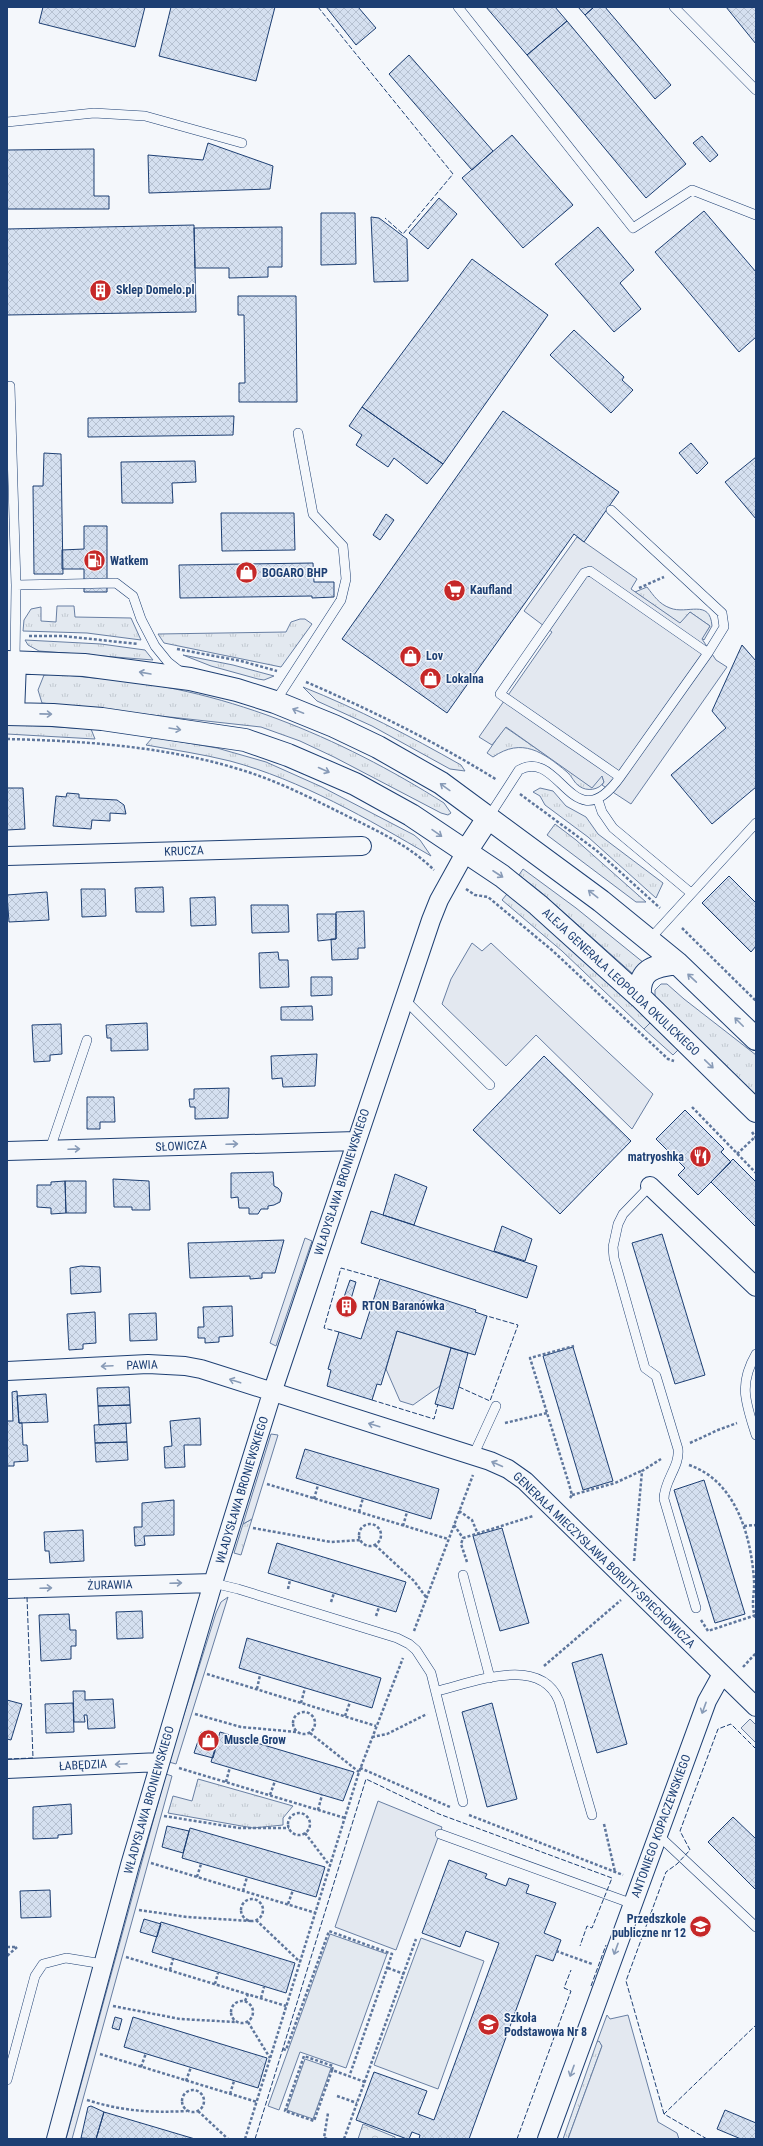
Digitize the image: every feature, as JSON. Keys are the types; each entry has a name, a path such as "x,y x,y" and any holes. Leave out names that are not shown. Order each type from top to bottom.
{"main road":[{"path":"10,714 11,662 91,666 190,679 237,690 275,702 334,726 378,747 441,783 576,881 677,963 756,1039"},
{"name":"ALEJA GENERAŁA LEOPOLDA OKULICKIEGO","path":"10,714 102,719 246,740 288,755 355,784 411,815 465,853 502,876 538,905 640,997 753,1119"},
{"path":"465,853 488,818"},
{"path":"640,997 639,986 644,975 662,965 677,963"}],"street":[{"name":"KRUCZA","path":"7,856 362,846"},
{"name":"WŁADYSŁAWA BRONIEWSKIEGO","path":"56,2139 103,1964 160,1762 213,1583 272,1393 438,900 465,853"},
{"name":"SŁOWICZA","path":"7,1151 356,1141"},
{"path":"650,1186 756,1287"},
{"name":"PAWIA","path":"7,1371 164,1364 201,1369 272,1393"},
{"name":"GENERAŁA MIECZYSŁAWA BORUTY-SPIECHOWICZA","path":"272,1393 478,1457 508,1469 525,1481 756,1707"},
{"name":"ŻURAWIA","path":"7,1589 213,1583"},
{"name":"ANTONIEGO KOPACZEWSKIEGO","path":"547,2139 707,1701 722,1674"},
{"name":"ŁABĘDZIA","path":"7,1769 160,1762"}],"lane":[{"path":"458,7 634,228 692,190 756,215"},
{"path":"674,7 756,90"},
{"path":"7,122 94,113 145,116 242,143"},
{"path":"10,386 16,585 11,662"},
{"path":"275,702 341,600 346,579 343,546 312,514 298,433"},
{"path":"488,818 519,770 526,766 533,765 541,768 560,781 567,791 576,797 587,800 598,800 610,792 708,653 724,627 722,612 611,510"},
{"path":"620,777 500,694 584,573 590,571 595,573 708,653"},
{"path":"16,585 116,583 133,596 141,619 159,651 168,662 190,679"},
{"path":"598,800 602,812 620,835 692,893"},
{"path":"649,940 671,918 756,823"},
{"path":"404,999 490,1085"},
{"path":"50,1149 87,1040"},
{"path":"650,1186 630,1205 618,1224 615,1235 614,1258 645,1368 656,1376 678,1449 678,1461 666,1483 664,1499 696,1608"},
{"path":"756,1354 746,1375 744,1386 745,1397 756,1435"},
{"path":"478,1457 486,1428 496,1406"},
{"path":"463,1575 490,1678"},
{"path":"213,1583 333,1618 408,1644 424,1660 431,1673 437,1691 463,1802"},
{"path":"437,1691 490,1678 514,1674 532,1676 550,1686 556,1693 592,1815"},
{"path":"440,1834 633,1904"},
{"path":"658,1835 756,1927"},
{"path":"7,2080 35,1976 43,1964 66,1958 103,1964"}],"path":[{"path":"24,636 63,636 143,644"},
{"path":"173,649 240,661 280,672"},
{"path":"304,680 361,706 478,768"},
{"path":"7,739 68,741 144,749 236,768 312,798 377,830 420,856 434,870"},
{"path":"528,799 596,850 661,908"},
{"path":"470,891 475,895 488,897 553,951 668,1059 680,1063"},
{"path":"682,928 756,1001"},
{"path":"692,1107 756,1173"},
{"path":"737,1154 756,1138 753,1119"},
{"path":"572,1496 530,1358 574,1346"},
{"path":"486,1428 547,1413"},
{"path":"568,1499 572,1496 615,1483 642,1471 678,1449 718,1430 751,1418"},
{"path":"245,2139 358,1772 476,1468 478,1457"},
{"path":"678,1461 692,1466 719,1485 740,1514 744,1526 755,1582 752,1607 756,1616 708,1631 696,1608"},
{"path":"634,1561 642,1471"},
{"path":"266,1484 448,1539"},
{"path":"314,1499 318,1485"},
{"path":"359,1512 363,1498"},
{"path":"459,1511 472,1520 477,1532"},
{"path":"403,1526 408,1512"},
{"path":"468,1564 461,1544 463,1538 477,1532 530,1516"},
{"path":"374,1524 376,1517"},
{"path":"375,1545 382,1536 381,1531 377,1525 364,1525 359,1530 361,1540 364,1544 375,1545 414,1582 426,1598"},
{"path":"454,1525 463,1538"},
{"path":"744,1526 756,1525"},
{"path":"253,1528 331,1542 361,1540"},
{"path":"546,1671 540,1667 617,1605"},
{"path":"207,1674 376,1726"},
{"path":"257,1689 260,1674"},
{"path":"301,1703 305,1688"},
{"path":"345,1716 350,1702"},
{"path":"307,1712 310,1705"},
{"path":"297,1732 292,1724 293,1719 297,1714 307,1712"},
{"path":"194,1714 241,1727 297,1732 302,1735 310,1733 316,1725 315,1719 307,1712"},
{"path":"372,1737 387,1734 426,1714"},
{"path":"310,1733 358,1772"},
{"path":"178,1767 345,1818"},
{"path":"226,1782 230,1767"},
{"path":"360,1768 454,1809"},
{"path":"270,1795 274,1781"},
{"path":"318,1810 322,1795"},
{"path":"303,1813 305,1806"},
{"path":"303,1813 310,1820 311,1826 305,1833 298,1835 293,1833 289,1828 288,1820 293,1814 303,1813"},
{"path":"468,1815 617,1873 601,1814 592,1815"},
{"path":"164,1816 231,1828 260,1830 289,1828"},
{"path":"305,1833 330,1866"},
{"path":"151,1863 316,1912"},
{"path":"197,1877 201,1864"},
{"path":"243,1890 247,1877"},
{"path":"288,1904 293,1890"},
{"path":"256,1894 256,1899"},
{"path":"139,1910 187,1917 250,1921 262,1917 264,1912 263,1906 259,1900 246,1900 241,1906 242,1914 250,1921"},
{"path":"256,1920 300,1962"},
{"path":"283,2049 286,2050 329,1931 392,1954 349,2076"},
{"path":"344,2139 416,1939"},
{"path":"7,1947 17,1947 7,1956"},
{"path":"556,1951 583,1961"},
{"path":"126,1957 286,2006"},
{"path":"170,1970 173,1959"},
{"path":"387,1968 404,1974"},
{"path":"215,1984 218,1972"},
{"path":"261,1998 264,1987"},
{"path":"245,2001 248,1994"},
{"path":"113,2006 180,2019 236,2022 240,2024 248,2022 254,2014 253,2008 249,2002 235,2002 231,2008 232,2017 236,2022"},
{"path":"248,2022 270,2058"},
{"path":"142,2067 146,2053"},
{"path":"100,2054 257,2102"},
{"path":"304,2056 333,2066 332,2070 314,2121 285,2111 304,2056"},
{"path":"186,2080 191,2067"},
{"path":"332,2070 365,2082"},
{"path":"230,2094 234,2080"},
{"path":"196,2091 199,2084"},
{"path":"186,2111 181,2103 182,2097 186,2092 196,2091 200,2092 204,2098 204,2104 198,2111"},
{"path":"337,2096 357,2103"},
{"path":"87,2100 106,2106 150,2113 198,2111 228,2139"},
{"path":"327,2139 324,2138 328,2113"}],"green space":[{"path":"647,587 654,597 670,608 677,610 697,609 707,612 712,626 704,640 702,638 710,626 690,612 680,624 635,592"},
{"path":"57,606 74,606 75,617 131,618 141,640 87,633 23,631 24,620 31,609 41,607 41,621 56,622"},
{"path":"305,619 312,624 281,667 164,643 158,634 286,632 291,622"},
{"path":"25,640 101,644 145,650 153,660 39,651 28,645"},
{"path":"183,655 233,665 274,676 264,680 258,679 211,666"},
{"path":"44,675 63,675 141,683 187,692 232,704 277,719 321,737 404,779 444,803 451,813 448,815 441,813 334,757 300,741 261,727 42,703 38,690"},
{"path":"303,687 344,704 403,733 461,765 465,771 450,769 372,726 317,701"},
{"path":"7,724 91,729 95,739 7,734"},
{"path":"505,727 592,787 600,776 602,776 604,782 599,787 593,789 582,788 577,785 569,774 549,758 532,750 513,748 493,757 487,753"},
{"path":"153,737 217,748 266,762 322,787 414,835 420,840 431,856 383,828 308,790 256,769 230,761 146,745"},
{"path":"540,788 553,791 566,806 586,817 598,834 663,883 656,898 588,837 545,805 540,796 533,792"},
{"path":"555,824 576,840 646,902 636,902 547,835"},
{"path":"523,869 576,908 644,963 633,974 542,893 519,875"},
{"path":"507,894 612,985 650,1023 644,1029 562,951 502,900"},
{"path":"661,984 667,984 756,1055 756,1095 655,996 655,990"},
{"path":"252,1519 241,1555 234,1553 243,1524"},
{"path":"198,1779 293,1806 283,1818 283,1825 253,1828 168,1813 173,1796 192,1801"},
{"path":"330,1934 387,1954 346,2068 300,2052 279,2110 268,2106"},
{"path":"421,1938 484,1961 438,2089 374,2065"},
{"path":"599,2040 602,2046 568,2139 563,2139 597,2042"},
{"path":"305,2059 331,2068 313,2119 287,2110"},
{"path":"363,2124 395,2137 395,2139 358,2139"}],"shaded area":[{"path":"577,537 637,579 631,589 680,623 690,612 710,626 702,639 716,660 727,667 631,804 602,785 604,782 602,776 592,788 506,727 492,745 479,737 552,632 524,611"},
{"path":"472,943 482,951 491,943 653,1094 632,1129 536,1035 506,1066 442,1004 451,979"},
{"path":"650,1023 678,1050 673,1055 644,1029"},
{"path":"305,1238 312,1241 276,1346 270,1343"},
{"path":"397,1331 451,1348 440,1386 413,1405 400,1401 386,1369"},
{"path":"271,1434 278,1435 252,1519 243,1524"},
{"path":"228,1597 176,1764 169,1762 216,1613 221,1602"},
{"path":"750,1719 756,1725 756,1743 741,1728"},
{"path":"166,1774 172,1776 72,2139 66,2139"},
{"path":"378,1801 442,1827 396,1950 335,1927"},
{"path":"607,2015 610,2019 628,2015 658,2122 677,2133 679,2139 568,2139 602,2046 599,2041 597,2042"}],"building":[{"path":"43,7 145,7 135,47 39,23"},
{"path":"171,7 275,7 256,81 159,56"},
{"path":"326,7 358,7 376,28 356,45"},
{"path":"486,7 555,7 567,21 527,55"},
{"path":"578,7 594,7 585,15"},
{"path":"594,7 605,7 671,85 655,99 585,15"},
{"path":"726,7 756,7 756,44"},
{"path":"567,21 686,164 646,198 527,55"},
{"path":"409,55 493,151 472,170 389,74"},
{"path":"512,135 573,205 523,248 462,178"},
{"path":"702,136 718,155 710,162 693,143"},
{"path":"208,143 273,166 270,189 149,193 148,155 203,160"},
{"path":"94,149 94,196 109,196 109,209 7,209 7,150"},
{"path":"439,198 457,214 428,249 409,233"},
{"path":"704,211 756,272 756,337 739,352 655,252"},
{"path":"321,213 355,213 356,264 321,265"},
{"path":"371,217 379,218 407,239 408,281 374,282"},
{"name":"Sklep Domelo.pl","path":"194,225 196,312 7,315 7,229"},
{"path":"282,227 282,267 268,267 268,277 229,278 229,268 195,268 194,228"},
{"path":"598,227 634,270 620,283 641,309 614,332 555,264"},
{"path":"472,259 548,315 443,464 362,407"},
{"path":"238,296 296,296 297,402 239,402 239,383 245,383 244,315 238,315"},
{"path":"574,330 624,377 622,380 633,390 611,413 550,355"},
{"path":"362,407 443,464 427,484 394,458 388,467 356,445 362,435 349,426"},
{"name":"Kaufland","path":"503,411 619,492 584,542 574,534 447,713 342,639"},
{"path":"234,416 233,435 88,437 88,418"},
{"path":"691,443 708,463 697,474 679,453"},
{"path":"44,453 61,454 63,574 34,574 33,486 43,486"},
{"path":"756,457 756,519 725,482"},
{"path":"195,461 196,482 172,483 173,503 122,503 121,462"},
{"path":"221,513 294,513 295,550 222,551"},
{"path":"386,514 394,520 380,540 373,535"},
{"path":"84,526 107,526 107,592 84,592 84,569 62,569 62,550 84,549"},
{"name":"BOGARO BHP","path":"313,563 314,582 334,582 334,597 180,598 179,565"},
{"path":"742,645 756,661 756,787 712,824 671,775 726,728 712,711"},
{"path":"7,788 23,788 25,829 7,830"},
{"path":"67,793 79,794 79,798 117,800 124,805 126,814 110,813 110,821 92,820 91,829 53,826 56,796 66,797"},
{"path":"729,876 756,903 756,946 751,952 702,903"},
{"path":"163,887 164,912 136,912 135,888"},
{"path":"81,889 105,889 106,916 82,917"},
{"path":"47,892 49,920 9,922 7,895"},
{"path":"215,897 216,925 191,926 190,898"},
{"path":"251,905 288,905 289,932 252,933"},
{"path":"364,911 365,948 358,948 358,959 332,960 331,939 336,939 336,912"},
{"path":"317,914 336,914 336,939 318,941"},
{"path":"278,952 279,960 288,960 289,987 260,988 259,953"},
{"path":"311,977 332,977 332,995 311,996"},
{"path":"312,1006 313,1020 281,1020 281,1007"},
{"path":"147,1023 148,1050 111,1051 111,1038 107,1038 106,1025"},
{"path":"61,1024 62,1054 50,1055 50,1061 34,1062 32,1025"},
{"path":"317,1054 315,1086 283,1087 282,1078 272,1079 271,1056"},
{"path":"544,1056 631,1141 560,1214 473,1130"},
{"path":"229,1088 228,1118 195,1119 195,1107 190,1107 189,1099 194,1099 194,1089"},
{"path":"87,1097 114,1097 115,1122 100,1122 100,1129 87,1129"},
{"name":"matryoshka","path":"685,1110 724,1149 721,1152 731,1162 698,1195 678,1175 685,1168 656,1139"},
{"path":"733,1159 756,1182 756,1227 711,1182"},
{"path":"273,1172 274,1186 282,1193 280,1202 268,1206 268,1209 261,1209 258,1214 249,1214 249,1208 239,1208 238,1197 231,1198 231,1173"},
{"path":"395,1174 427,1187 414,1225 383,1215"},
{"path":"113,1179 149,1181 150,1210 132,1210 132,1207 114,1207"},
{"path":"65,1181 66,1213 51,1214 51,1208 37,1207 37,1185 51,1185 51,1182"},
{"path":"65,1181 86,1181 86,1213 66,1213"},
{"path":"371,1211 537,1266 527,1298 361,1243"},
{"path":"502,1226 532,1239 525,1261 494,1251"},
{"path":"662,1234 705,1375 675,1384 632,1243"},
{"path":"284,1240 275,1273 262,1273 262,1278 250,1279 250,1276 190,1278 188,1243"},
{"path":"81,1266 100,1267 101,1292 71,1294 70,1268"},
{"path":"380,1279 476,1310 475,1312 487,1316 475,1355 397,1331 381,1385 377,1384 372,1400 327,1386 331,1370 328,1369 339,1332 361,1339"},
{"path":"350,1280 356,1282 351,1299 344,1297"},
{"name":"RTON Baranówka","path":"344,1299 353,1301 349,1313 340,1311"},
{"path":"232,1306 233,1336 219,1337 219,1342 205,1343 205,1338 198,1338 198,1327 204,1327 203,1307"},
{"path":"95,1312 96,1343 83,1344 83,1349 69,1350 67,1314"},
{"path":"156,1313 157,1340 130,1341 129,1314"},
{"path":"573,1347 613,1481 583,1490 543,1356"},
{"path":"451,1348 468,1353 453,1409 435,1404"},
{"path":"129,1387 130,1405 98,1406 97,1388"},
{"path":"17,1391 19,1423 22,1423 23,1445 27,1445 28,1461 14,1462 14,1466 7,1466 7,1421 13,1421 12,1392"},
{"path":"46,1394 48,1422 19,1423 17,1396"},
{"path":"130,1405 131,1423 99,1425 98,1406"},
{"path":"200,1418 201,1445 184,1445 185,1467 165,1468 164,1447 172,1446 170,1421"},
{"path":"126,1423 127,1442 95,1443 94,1425"},
{"path":"127,1442 128,1460 96,1462 95,1443"},
{"path":"305,1449 439,1489 431,1519 296,1478"},
{"path":"704,1480 745,1614 715,1623 674,1490"},
{"path":"174,1500 174,1535 144,1536 145,1545 135,1546 134,1527 142,1527 142,1503"},
{"path":"502,1528 529,1623 500,1631 473,1536"},
{"path":"83,1530 84,1561 50,1563 49,1551 45,1551 44,1532"},
{"path":"277,1543 406,1582 396,1612 268,1573"},
{"path":"142,1611 143,1638 117,1639 116,1612"},
{"path":"69,1614 70,1630 76,1630 76,1646 71,1646 71,1659 41,1661 39,1615"},
{"path":"247,1638 381,1678 372,1708 239,1668"},
{"path":"602,1654 627,1744 597,1753 572,1663"},
{"path":"73,1691 85,1691 85,1700 113,1699 115,1728 88,1729 87,1715 84,1715 85,1722 74,1722"},
{"path":"7,1700 22,1704 11,1740 7,1739"},
{"path":"73,1703 74,1732 46,1733 45,1704"},
{"path":"492,1703 517,1799 487,1807 462,1712"},
{"path":"201,1732 219,1737 213,1758 194,1753"},
{"path":"220,1732 354,1772 343,1801 211,1762"},
{"path":"71,1804 72,1834 58,1835 58,1838 33,1839 33,1807"},
{"path":"733,1817 756,1839 756,1890 708,1842"},
{"path":"167,1826 189,1831 183,1853 162,1847"},
{"path":"190,1828 325,1867 316,1897 182,1858"},
{"path":"449,1860 487,1874 485,1878 506,1886 509,1878 529,1885 526,1893 556,1903 544,1933 561,1940 553,1961 536,1955 469,2139 419,2139 420,2135 412,2132 409,2139 407,2139 356,2120 374,2072 427,2091 418,2114 434,2120 499,1943 466,1931 460,1947 422,1933"},
{"path":"50,1890 51,1917 21,1918 20,1891"},
{"path":"144,1919 161,1924 157,1937 140,1932"},
{"path":"161,1922 295,1963 286,1993 152,1952"},
{"path":"115,2017 122,2019 119,2030 112,2028"},
{"path":"133,2017 267,2058 258,2088 124,2047"},
{"path":"91,2106 104,2112 96,2139 81,2138 88,2107"},
{"path":"725,2110 756,2123 756,2139 741,2139 717,2129"},
{"path":"104,2112 195,2139 96,2139"}],"fence":[{"path":"318,7 453,174 403,234 385,218"},
{"path":"339,1332 324,1328 341,1268 380,1279"},
{"path":"459,1387 490,1401 518,1325 487,1316"},
{"path":"372,1400 434,1419 438,1404"},
{"path":"7,1759 33,1758 27,1597 24,1598"},
{"path":"664,2114 626,1981 666,1872 677,1864 690,1850 680,1831 718,1729 731,1724 756,1749"},
{"path":"255,2139 366,1779 439,1814 612,1878 592,1928 587,1926 580,1946"},
{"path":"591,1986 606,1945"},
{"path":"517,2139 571,1991 564,1988 571,1970"},
{"path":"707,2139 664,2114 756,2025"}],"place":[{"name":"Sklep Domelo.pl","path":"101,290"},
{"name":"Watkem","path":"94,561"},
{"name":"BOGARO BHP","path":"246,573"},
{"name":"Kaufland","path":"455,590"},
{"name":"Lov","path":"410,656"},
{"name":"Lokalna","path":"431,679"},
{"name":"matryoshka","path":"700,1157"},
{"name":"RTON Baranówka","path":"347,1306"},
{"name":"Muscle Grow","path":"208,1740"},
{"name":"Przedszkole publiczne nr 12","path":"701,1926"},
{"name":"Szkoła Podstawowa Nr 8","path":"488,2025"}]}
